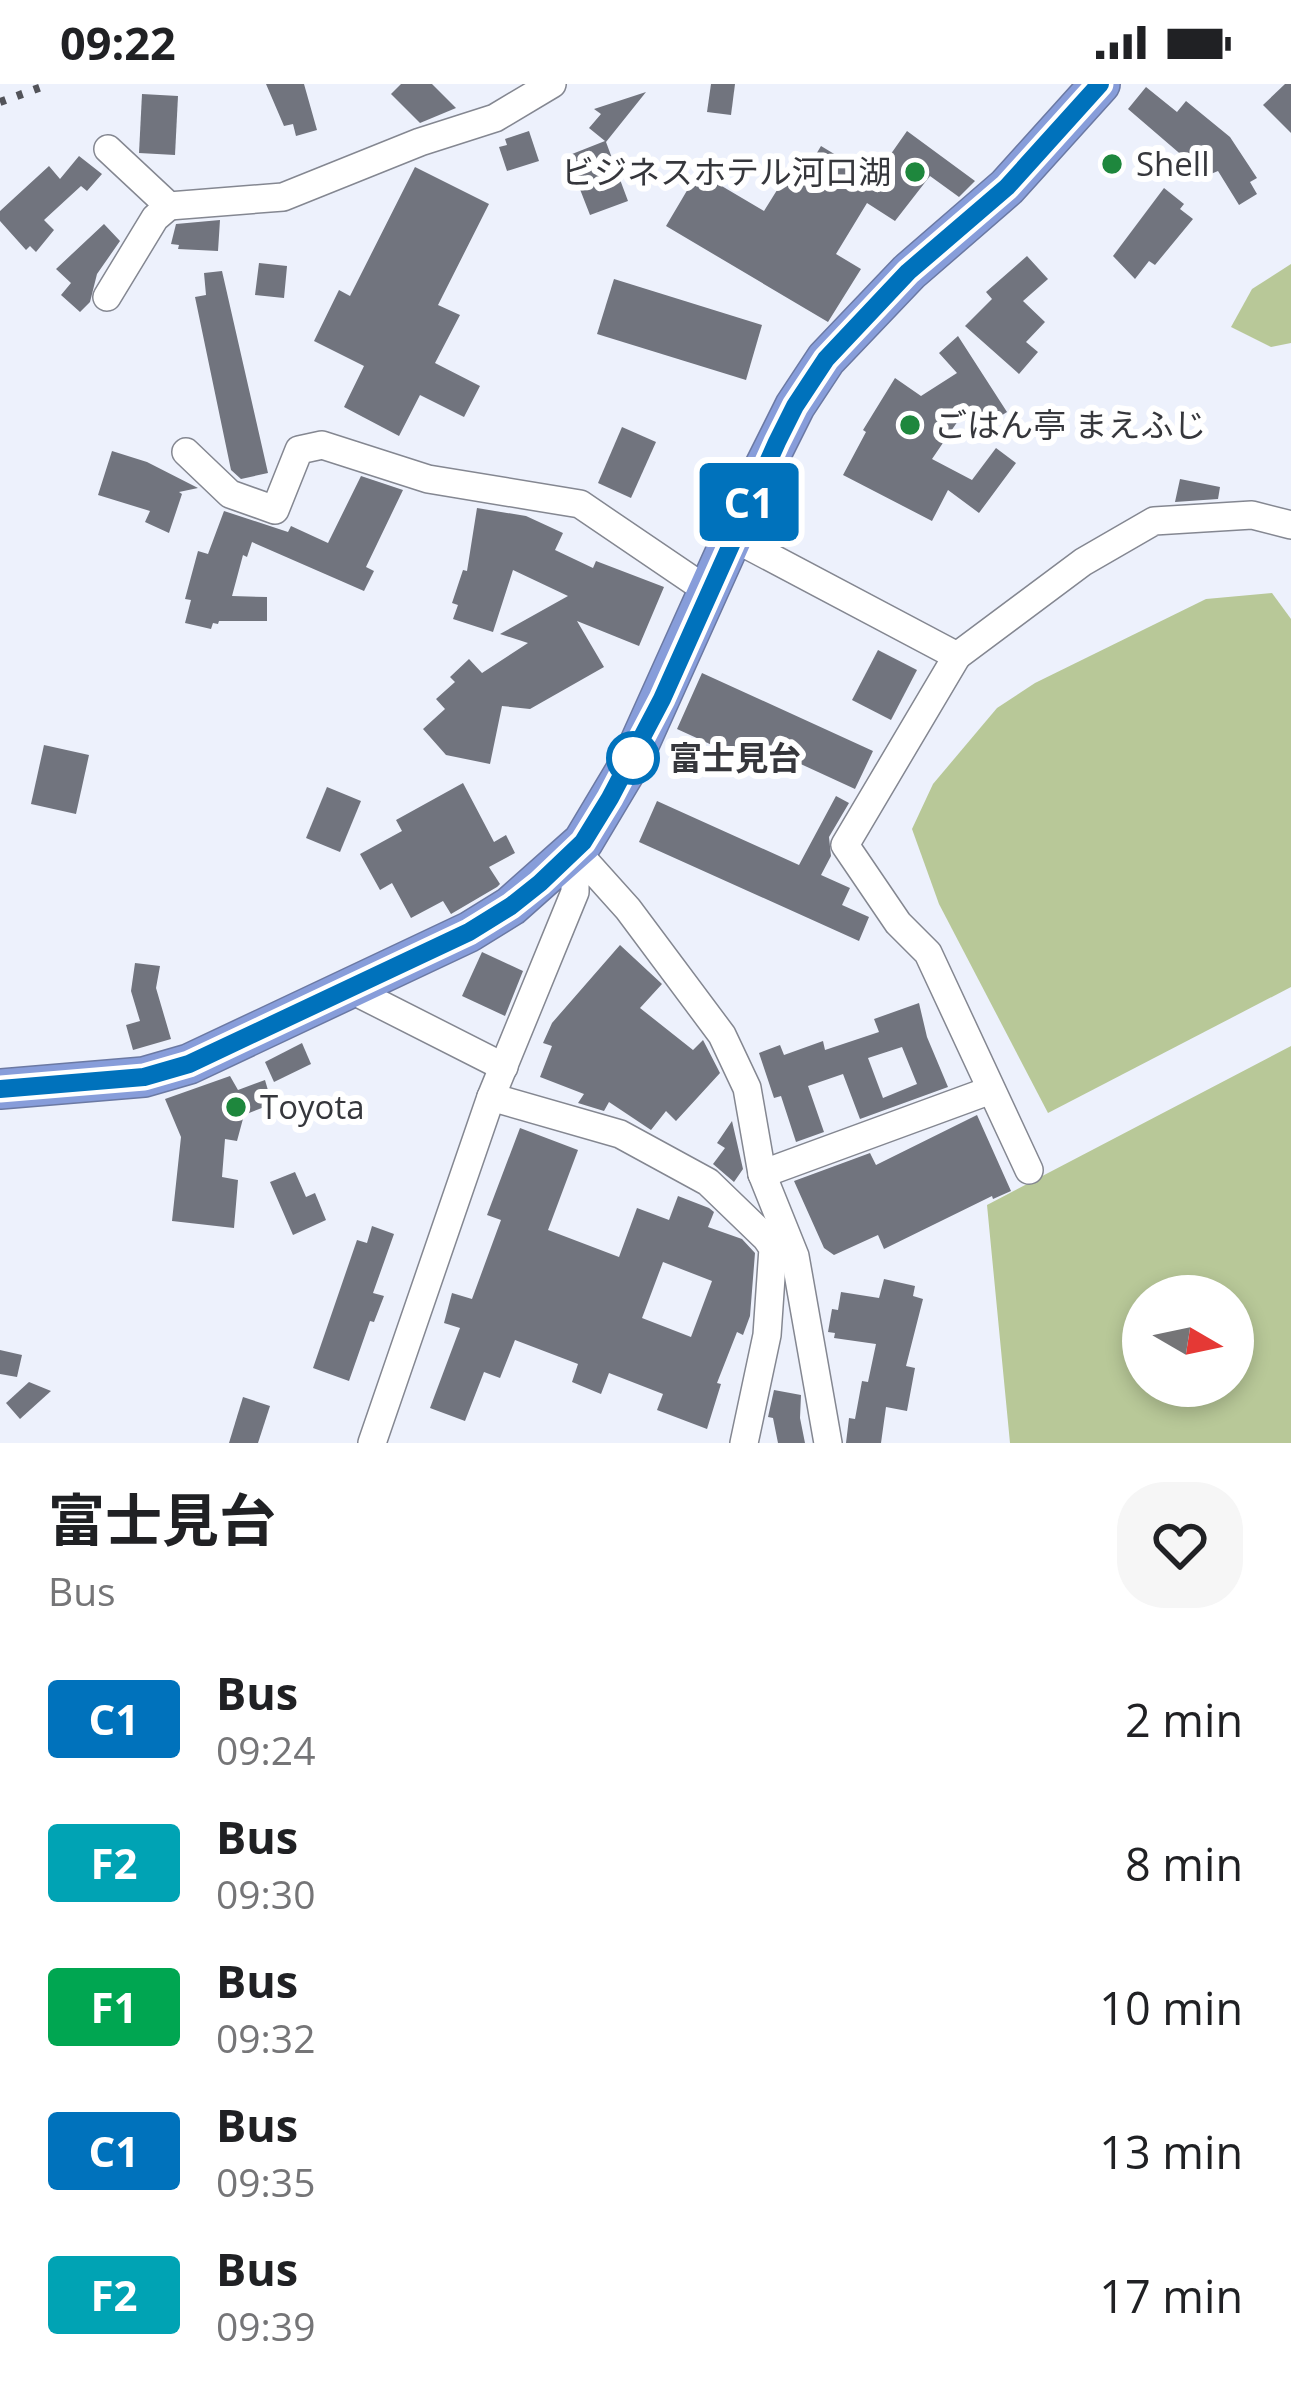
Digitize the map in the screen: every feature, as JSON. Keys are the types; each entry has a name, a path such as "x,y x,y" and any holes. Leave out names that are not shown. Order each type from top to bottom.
{"highway":[{"path":"0,1089 144,1077 189,1064 469,932 511,906 575,850 632,760 795,406 826,359 908,272 1007,187 1100,84"}],"street":[{"path":"107,297 155,218 169,206 283,197 420,142 495,118 552,84"},
{"path":"108,149 169,206"},
{"path":"186,452 230,494 275,510 299,450 322,446 428,479 580,504 711,593"},
{"path":"1029,1170 928,953 898,923 845,845 957,656 1083,562 1154,521 1252,515 1291,525"},
{"path":"734,538 957,656"},
{"path":"372,1443 491,1096 575,892 575,850"},
{"path":"575,850 628,909 722,1035 747,1088 762,1174 794,1256 828,1443"},
{"path":"350,989 504,1066"},
{"path":"762,1174 991,1090"},
{"path":"491,1096 620,1134 708,1182 766,1238 772,1248 766,1335 744,1443"}],"green space":[{"path":"1291,264 1291,343 1271,347 1231,327 1252,289"},
{"path":"1272,593 1291,619 1291,987 1048,1113 939,904 912,829 933,784 997,708 1035,683 1206,599"},
{"path":"1291,1046 1291,1443 1010,1443 987,1205"}],"building":[{"path":"266,84 304,84 317,130 296,136 293,124 284,126"},
{"path":"401,84 432,84 456,108 420,123 391,94"},
{"path":"711,84 735,84 731,115 707,112"},
{"path":"1285,84 1291,84 1291,133 1263,105"},
{"path":"1146,87 1177,112 1186,101 1230,137 1257,178 1250,182 1257,194 1239,205 1218,171 1206,176 1128,109"},
{"path":"646,92 606,142 628,201 590,215 567,156 605,141 589,128 601,114 594,109"},
{"path":"142,94 178,96 175,155 139,153"},
{"path":"529,131 539,161 507,171 499,147 507,145 505,139"},
{"path":"907,131 975,181 959,197 930,176 895,221 867,203 836,254 861,269 828,322 666,226 698,172 764,211 797,158 809,166 821,146 874,178"},
{"path":"79,156 102,174 87,191 81,186 44,220 54,230 36,252 30,246 26,250 0,221 0,211 49,166 60,179"},
{"path":"415,167 489,204 438,305 460,315 435,363 480,386 464,417 420,395 399,436 344,407 364,366 314,341 339,290 350,296"},
{"path":"1164,188 1184,204 1180,209 1193,219 1155,265 1149,261 1135,279 1113,256"},
{"path":"220,220 218,251 178,249 179,245 171,244 176,224"},
{"path":"104,224 120,241 97,274 90,302 80,312 61,295 71,283 56,269"},
{"path":"1027,256 1048,279 1023,301 1045,322 1026,342 1038,352 1019,374 965,326 992,299 986,292"},
{"path":"259,263 287,266 284,298 255,295"},
{"path":"222,271 268,473 241,479 231,470 195,297 206,295 204,273"},
{"path":"614,279 762,325 746,380 597,334"},
{"path":"958,336 1007,412 974,433 962,415 932,459 972,480 996,448 1016,463 979,513 948,490 932,521 843,475 863,430 895,378 921,396 957,373 939,353"},
{"path":"622,427 656,442 631,498 598,483"},
{"path":"112,451 147,462 198,488 179,492 169,533 145,522 150,511 98,495"},
{"path":"361,476 403,490 366,567 374,571 364,591 252,542 247,557 243,555 232,596 267,597 267,621 219,621 211,629 185,623 191,600 185,599 198,551 208,554 224,511 288,532 291,526 328,543"},
{"path":"1180,479 1220,487 1218,499 1175,502"},
{"path":"477,508 526,516 563,533 555,550 593,568 596,561 664,587 639,646 577,621 604,667 530,709 502,706 490,764 446,755 423,729 445,709 436,699 455,682 450,677 469,659 482,673 528,643 500,634 568,596 513,570 493,632 453,619 458,605 452,603 463,570 467,571"},
{"path":"878,650 917,670 891,720 852,700"},
{"path":"702,673 873,751 855,789 755,743 747,761 677,729"},
{"path":"44,745 89,755 76,814 31,804"},
{"path":"463,783 494,842 506,835 515,853 489,867 500,884 497,887 451,914 443,901 411,918 392,883 380,890 360,854 402,831 396,820"},
{"path":"327,787 361,801 340,852 306,838"},
{"path":"836,796 849,803 829,837 831,856 821,875 850,888 842,905 869,917 859,941 639,842 657,801 799,865"},
{"path":"620,945 662,984 640,1008 693,1050 703,1040 720,1073 676,1121 666,1111 651,1130 609,1102 604,1111 578,1103 584,1094 540,1077 552,1046 543,1043 552,1023"},
{"path":"482,952 523,971 505,1016 462,996"},
{"path":"135,963 160,966 156,988 171,1039 133,1050 126,1025 140,1021 131,991"},
{"path":"919,1003 948,1087 860,1119 843,1074 808,1086 824,1132 796,1142 781,1096 774,1098 759,1053 780,1045 784,1055 823,1041 825,1050 879,1032 874,1019","holes":["902,1047 917,1084 883,1098 868,1058"]},
{"path":"302,1043 311,1064 274,1082 265,1062"},
{"path":"230,1076 238,1090 265,1080 272,1104 244,1115 237,1141 225,1139 222,1177 238,1180 234,1228 172,1221 181,1137 165,1099"},
{"path":"977,1115 1011,1191 884,1249 878,1235 834,1255 824,1248 794,1181 870,1153 876,1165"},
{"path":"732,1121 743,1169 734,1182 713,1164 725,1148 717,1143"},
{"path":"520,1128 578,1150 548,1230 619,1257 637,1208 669,1220 678,1196 714,1212 708,1227 742,1239 755,1253 750,1316 743,1335 737,1332 717,1383 721,1384 707,1429 657,1410 663,1394 609,1373 601,1394 572,1382 578,1364 515,1340 500,1378 484,1372 465,1421 430,1408 460,1328 444,1323 452,1293 472,1299 501,1220 487,1215","holes":["663,1262 712,1281 691,1337 642,1318"]},
{"path":"295,1172 306,1197 315,1193 326,1220 293,1235 270,1182"},
{"path":"372,1226 394,1234 373,1293 384,1296 349,1381 313,1368 357,1240 367,1243"},
{"path":"884,1279 915,1286 913,1296 923,1299 906,1366 915,1368 907,1411 886,1407 881,1443 846,1443 849,1418 855,1419 876,1344 834,1338 835,1333 828,1332 832,1309 838,1310 841,1292 879,1298"},
{"path":"0,1350 22,1355 17,1377 0,1374"},
{"path":"29,1382 51,1391 20,1419 6,1403"},
{"path":"774,1390 801,1395 805,1443 778,1443 773,1418 768,1417"},
{"path":"243,1397 270,1406 258,1443 229,1443"}],"railway":[{"path":"0,102 50,84"}],"bus line":[{"name":"C1","path":"0,1089 144,1077 189,1064 469,932 540,883 583,842 632,760 759,478 795,406 826,359 908,272 1007,187 1100,84"}],"place":[{"name":"Shell","path":"1112,164"},
{"name":"ビジネスホテル河口湖","path":"915,172"},
{"name":"ごはん亭 まえふじ","path":"910,425"},
{"name":"富士見台","path":"633,758"},
{"name":"Toyota","path":"236,1107"}]}
